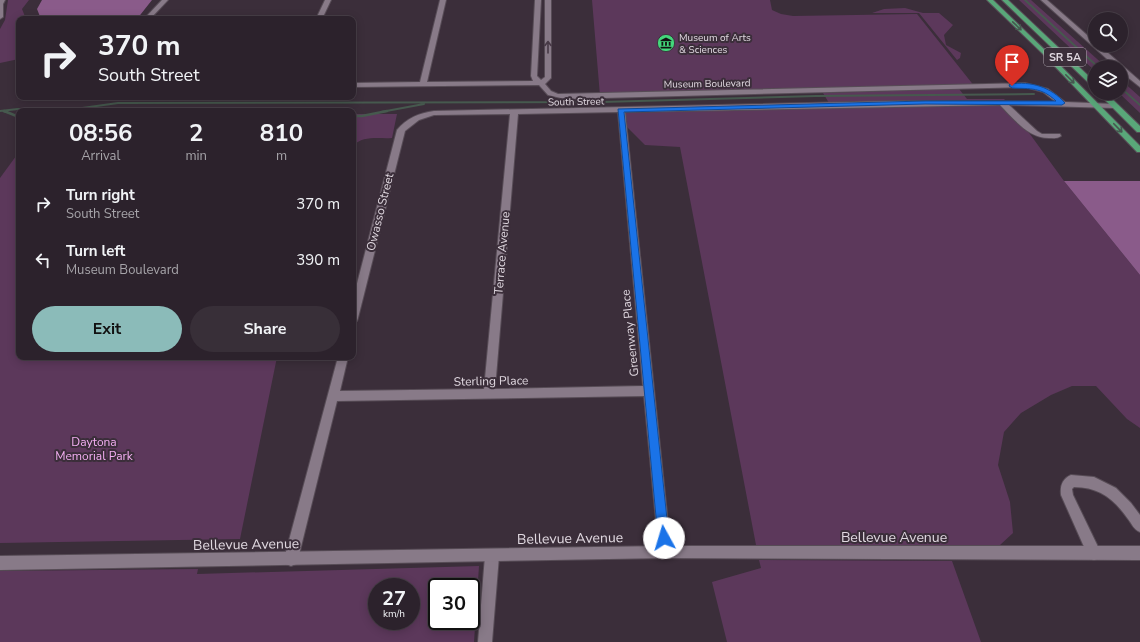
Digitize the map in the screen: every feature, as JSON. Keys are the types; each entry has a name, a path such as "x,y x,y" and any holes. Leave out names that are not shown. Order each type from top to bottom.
{"main road":[{"name":"SR 5A","path":"990,0 1140,150"},
{"name":"SR 5A","path":"1005,0 1088,79"},
{"path":"1109,100 1140,130"}],"street":[{"path":"0,17 0,4 2,0"},
{"path":"150,16 165,0"},
{"path":"320,16 328,0"},
{"path":"423,84 443,0"},
{"path":"538,0 538,24 534,76 536,80 541,83"},
{"path":"356,85 541,83 548,78 548,0"},
{"path":"1044,0 1111,60"},
{"path":"538,24 548,24"},
{"path":"1128,75 1140,85"},
{"name":"Museum Boulevard","path":"541,83 544,89 550,94 565,97 1025,85 1042,88 1050,92 1062,103"},
{"name":"South Street","path":"420,115 434,113 925,102 1062,103 1115,106"},
{"path":"1002,103 1034,133 1041,136 1057,136"},
{"name":"Greenway Place","path":"621,110 665,552"},
{"name":"Terrace Avenue","path":"489,394 514,112"},
{"name":"Owasso Street","path":"356,306 401,130 409,122 420,115"},
{"path":"291,559 342,360"},
{"name":"Sterling Place","path":"333,396 649,391"},
{"path":"1094,553 1067,495 1066,488 1071,481 1088,481 1106,488 1129,508 1140,526"},
{"name":"Bellevue Avenue","path":"0,563 665,552 1140,553"},
{"path":"485,642 492,556"}],"green space":[{"path":"8,0 29,0 22,9 25,16 16,16 16,60 0,63 0,29 5,20"},
{"path":"592,0 770,0 772,10 781,14 793,16 917,14 975,87 600,96"},
{"path":"1019,0 1031,0 1098,60 1088,60 1088,64"},
{"path":"905,8 923,13 939,13 953,25 944,35 946,45 961,53 960,58 957,60 919,13 872,13 884,9"},
{"path":"1128,86 1140,97 1140,113 1126,100 1128,100"},
{"path":"959,89 967,99 1005,100 924,100 829,103 823,93"},
{"path":"926,105 1000,105 1027,130 1064,181 1140,275 1140,428 1127,419 1096,386 1072,386 1051,395 1021,413 1004,432 998,465 1010,502 1013,533 1000,545 756,545 680,147 645,145 626,126 625,113"},
{"path":"356,114 397,114 392,138 371,138 361,140 356,144"},
{"name":"Daytona Memorial Park","path":"16,156 16,360 276,360 240,539 0,543 0,178"},
{"path":"759,560 954,561 952,561 981,642 727,642 712,582 761,568"},
{"path":"479,566 478,578 428,578 428,630 475,630 474,642 0,642 0,571 198,569 197,574"}],"shaded area":[{"path":"42,0 152,0 139,16 40,16 37,9"},
{"path":"1064,181 1140,181 1140,275"}],"waterway":[{"path":"1025,0 1090,60"},
{"path":"82,108 118,103 602,102 816,96 1034,94"},
{"path":"1128,94 1140,105"},
{"path":"381,112 424,104"},
{"path":"0,111 16,109"},
{"path":"4,111 16,116"},
{"path":"356,116 387,111"}],"place":[{"name":"Museum of Arts & Sciences","path":"666,43"}],"route":[{"path":"664,538 621,110 925,102 1062,103 1050,92 1042,88 1025,85 1012,86"}]}
